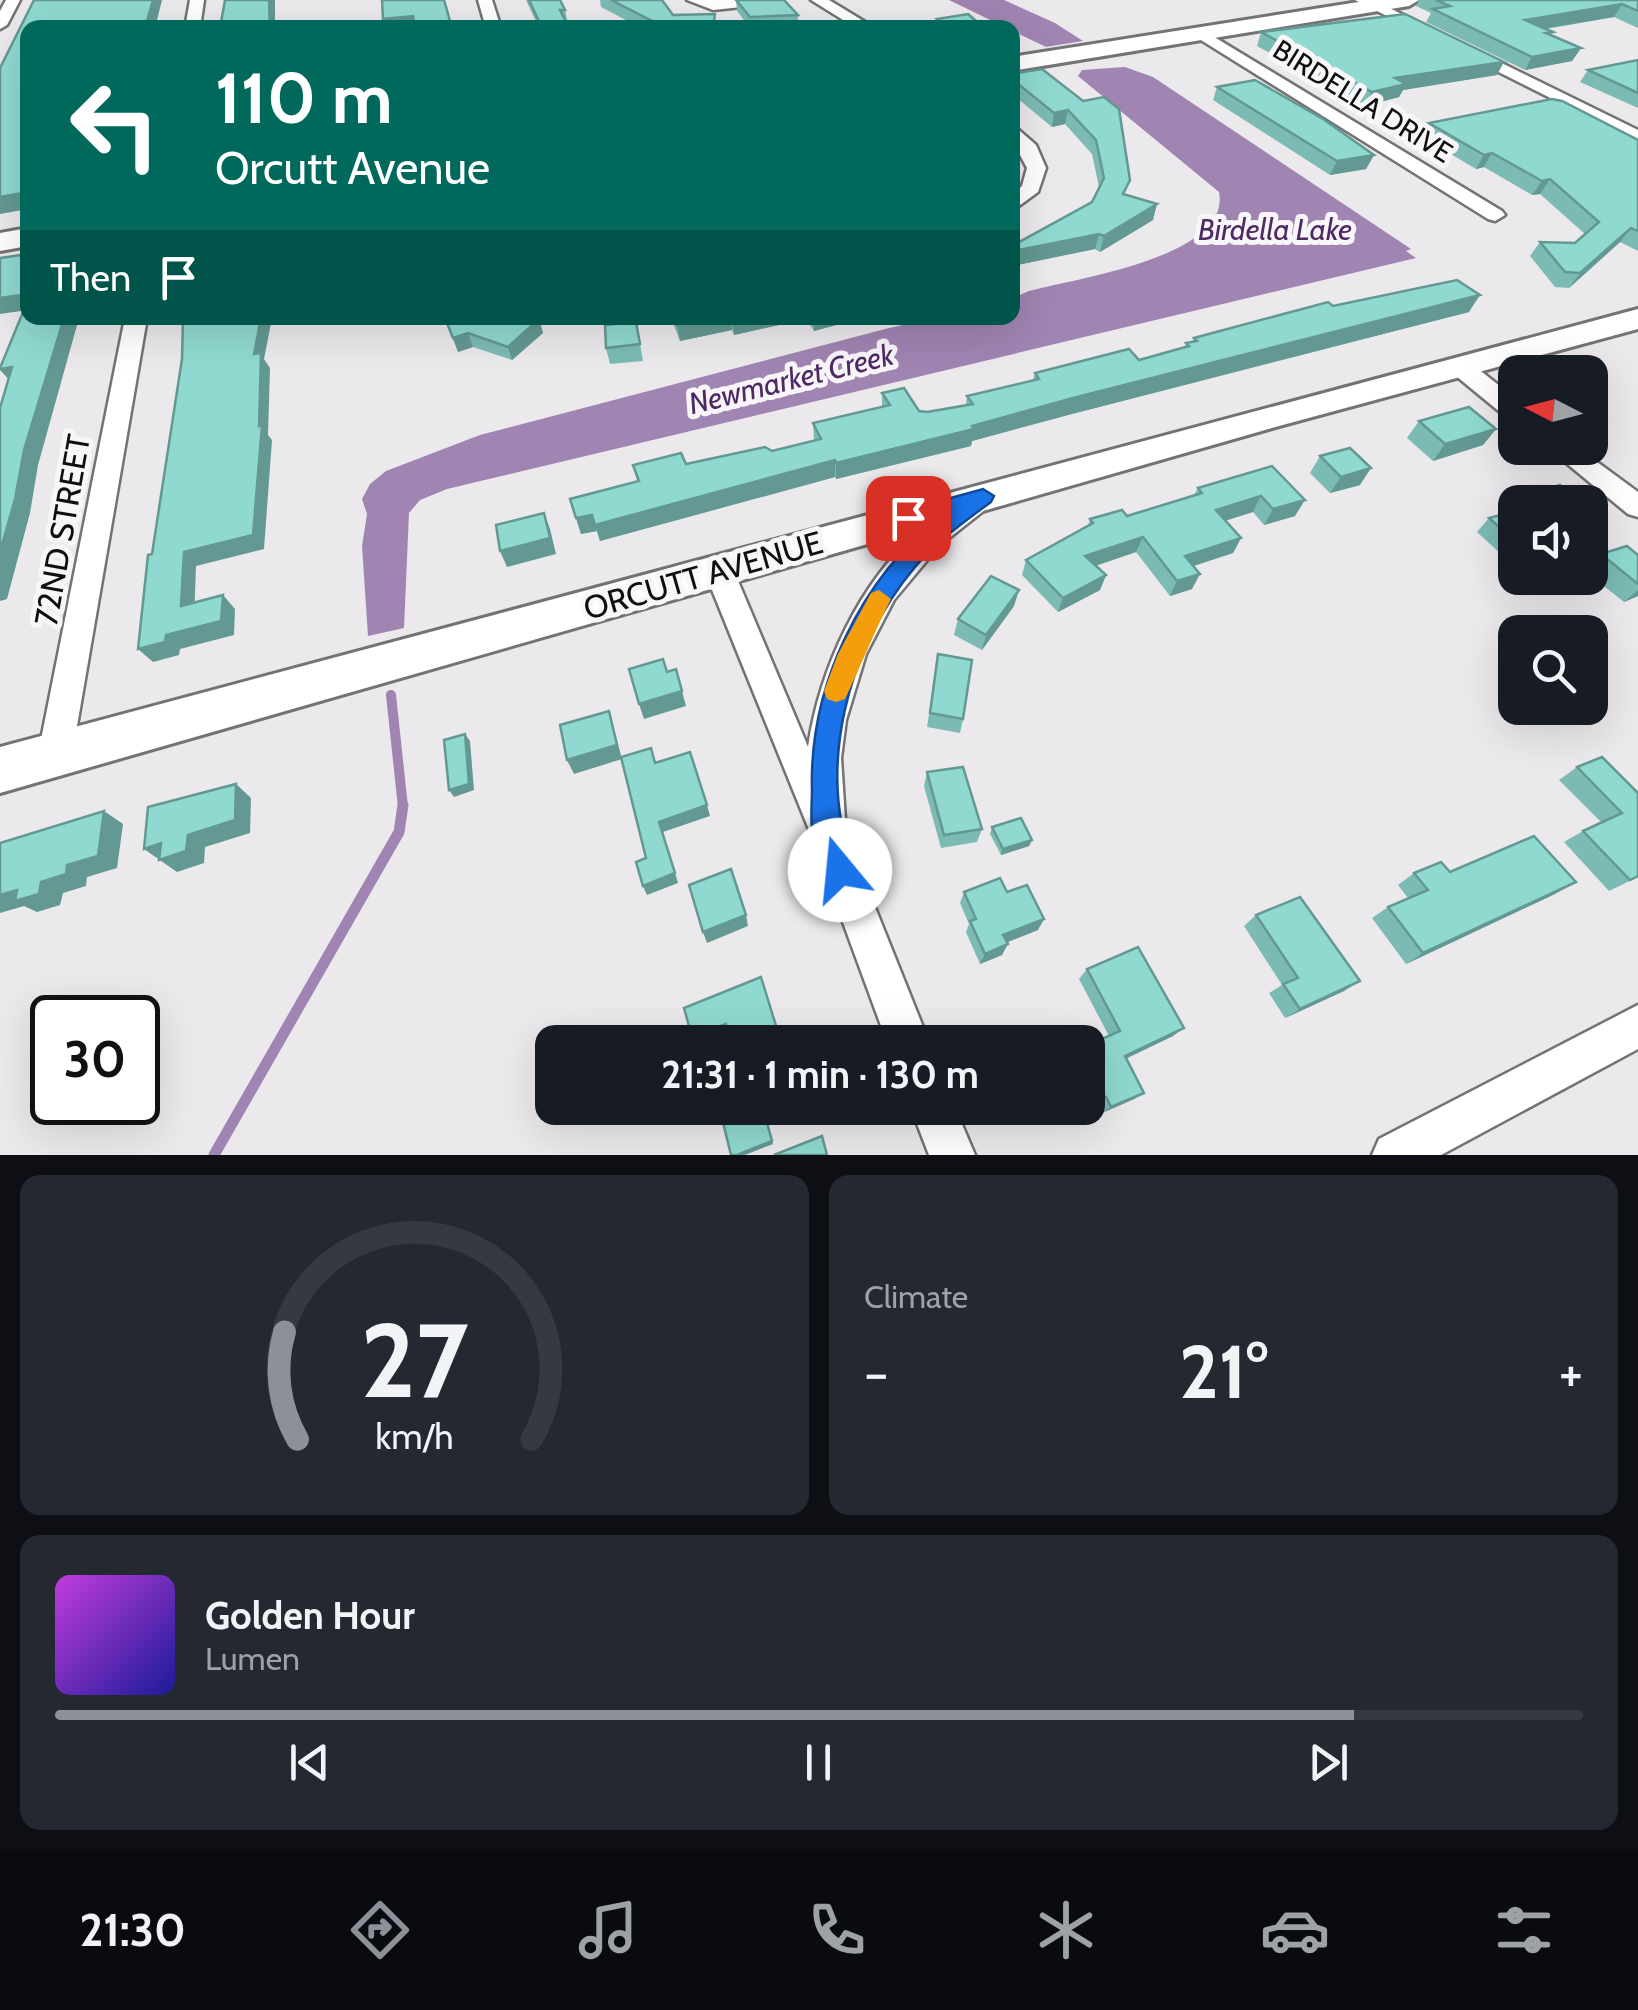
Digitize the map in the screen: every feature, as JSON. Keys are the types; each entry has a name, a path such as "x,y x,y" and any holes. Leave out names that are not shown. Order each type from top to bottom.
{"street":[{"path":"0,24 13,0"},
{"path":"694,0 706,6 770,0"},
{"path":"818,0 854,20"},
{"path":"1020,63 1367,3 1409,0"},
{"path":"1367,3 1638,137"},
{"name":"BIRDELLA DRIVE","path":"1201,34 1495,216"},
{"path":"1020,138 1031,149 1038,166 1033,188 1020,199"},
{"name":"ORCUTT AVENUE","path":"0,770 1638,318"},
{"name":"72ND STREET","path":"55,755 135,325"},
{"path":"1459,366 1498,398"},
{"path":"1584,465 1638,507"},
{"path":"827,835 826,739 850,654 865,622 905,563 929,538 983,496"},
{"path":"719,570 901,1025"},
{"path":"1395,1155 1638,1026"},
{"path":"940,1125 952,1155"}],"water":[{"path":"949,0 1004,0 1055,23 1083,41 1046,47 1020,34 1020,20 990,20"},
{"name":"Birdella Lake","path":"1125,67 1153,77 1411,249 1406,251 1416,258 447,489 420,500 409,513 404,628 368,636 362,546 367,514 362,499 370,484 386,471 480,435 889,328 1020,325 1020,295 1145,261 1176,249 1201,233 1216,214 1219,192 1078,76 1082,70"}],"building":[{"path":"34,0 153,0 147,20 24,20"},
{"path":"225,0 269,0 270,20 221,20"},
{"path":"382,0 444,0 450,20 414,20 413,16 383,19"},
{"path":"529,0 560,0 565,20 538,20"},
{"path":"611,0 662,0 673,15 715,14 714,20 650,20"},
{"path":"736,0 784,0 798,15 750,17"},
{"path":"1436,0 1638,0 1638,11 1622,4 1525,20 1581,48 1532,57 1433,9 1450,6"},
{"path":"968,14 975,20 938,20"},
{"path":"1405,14 1504,62 1395,78 1406,84 1372,92 1261,32"},
{"path":"20,28 20,193 0,197 0,68"},
{"path":"1638,60 1638,93 1588,70"},
{"path":"1042,69 1083,101 1104,97 1119,109 1130,180 1123,194 1157,204 1104,236 1020,250 1020,242 1092,202 1104,178 1096,140 1068,110 1054,113 1020,85 1020,73"},
{"path":"1255,80 1323,119 1374,155 1337,161 1217,87"},
{"path":"1552,99 1638,140 1638,231 1631,228 1580,273 1565,272 1540,242 1575,243 1599,222 1550,179 1542,181 1492,153 1484,155 1429,123"},
{"path":"20,255 20,295 0,298 0,258"},
{"path":"1457,280 1480,295 595,525 592,515 576,518 570,499 639,481 633,465 681,453 686,464 821,439 813,423 890,405 882,393 904,388 919,411 927,412 973,404 967,396 1039,379 1035,373 1129,349 1139,360 1189,346 1186,343 1197,341 1194,338 1328,302 1333,306"},
{"path":"20,319 20,325 62,325 24,450 0,552 0,408 12,367 0,368"},
{"path":"183,325 260,325 254,354 261,353 259,426 262,425 253,535 184,552 181,606 223,595 221,621 166,635 165,642 138,649 148,555 152,554 182,359"},
{"path":"448,325 532,325 508,347 468,333 453,338"},
{"path":"605,325 637,325 640,344 606,348"},
{"path":"1469,407 1496,429 1445,444 1419,421"},
{"path":"1350,448 1371,468 1341,477 1320,456"},
{"path":"1272,466 1305,500 1273,509 1261,496 1216,510 1241,538 1185,556 1200,574 1177,581 1143,537 1085,556 1106,575 1063,598 1026,560 1093,523 1090,519 1122,510 1127,516 1202,493 1198,488"},
{"path":"544,513 550,538 500,551 496,525"},
{"path":"1627,546 1638,555 1638,584 1608,560 1608,552"},
{"path":"991,576 1019,590 986,635 958,619"},
{"path":"938,654 972,660 963,719 930,713"},
{"path":"663,659 667,672 676,669 682,691 639,704 629,669"},
{"path":"609,711 617,745 567,760 560,725"},
{"path":"465,734 469,784 449,790 444,740"},
{"path":"651,748 655,763 690,752 707,805 659,822 675,873 643,886 636,862 646,858 621,757"},
{"path":"1602,757 1638,793 1638,876 1630,880 1583,831 1622,813 1577,767"},
{"path":"963,767 982,829 944,835 927,772"},
{"path":"236,784 235,820 188,835 186,851 159,860 161,843 144,849 148,807"},
{"path":"104,811 98,856 67,865 66,874 41,882 39,894 15,901 17,890 0,895 0,843"},
{"path":"1021,818 1032,840 1003,849 992,827"},
{"path":"1534,836 1576,882 1423,953 1388,907 1428,890 1414,873 1441,862 1450,872"},
{"path":"731,869 746,915 703,932 689,885"},
{"path":"1000,878 1007,892 1027,885 1044,919 1003,935 1008,944 985,954 970,921 976,919 964,892"},
{"path":"1300,897 1360,981 1300,1009 1283,984 1298,978 1256,915"},
{"path":"1138,947 1184,1028 1125,1056 1144,1093 1111,1107 1105,1097 1105,1038 1120,1031 1087,969"},
{"path":"761,977 776,1025 689,1025 684,1008"},
{"path":"724,1125 768,1125 772,1141 731,1155"},
{"path":"822,1136 827,1155 774,1155"}],"waterway":[{"name":"Newmarket Creek","path":"391,695 403,806"},
{"name":"Newmarket Creek","path":"214,1155 399,832 403,806"}],"slow traffic":[{"path":"836,691 879,599"}],"route":[{"path":"840,870 827,835 824,758 829,720 850,654 865,622 905,563 929,538 983,496 908,518"}]}
